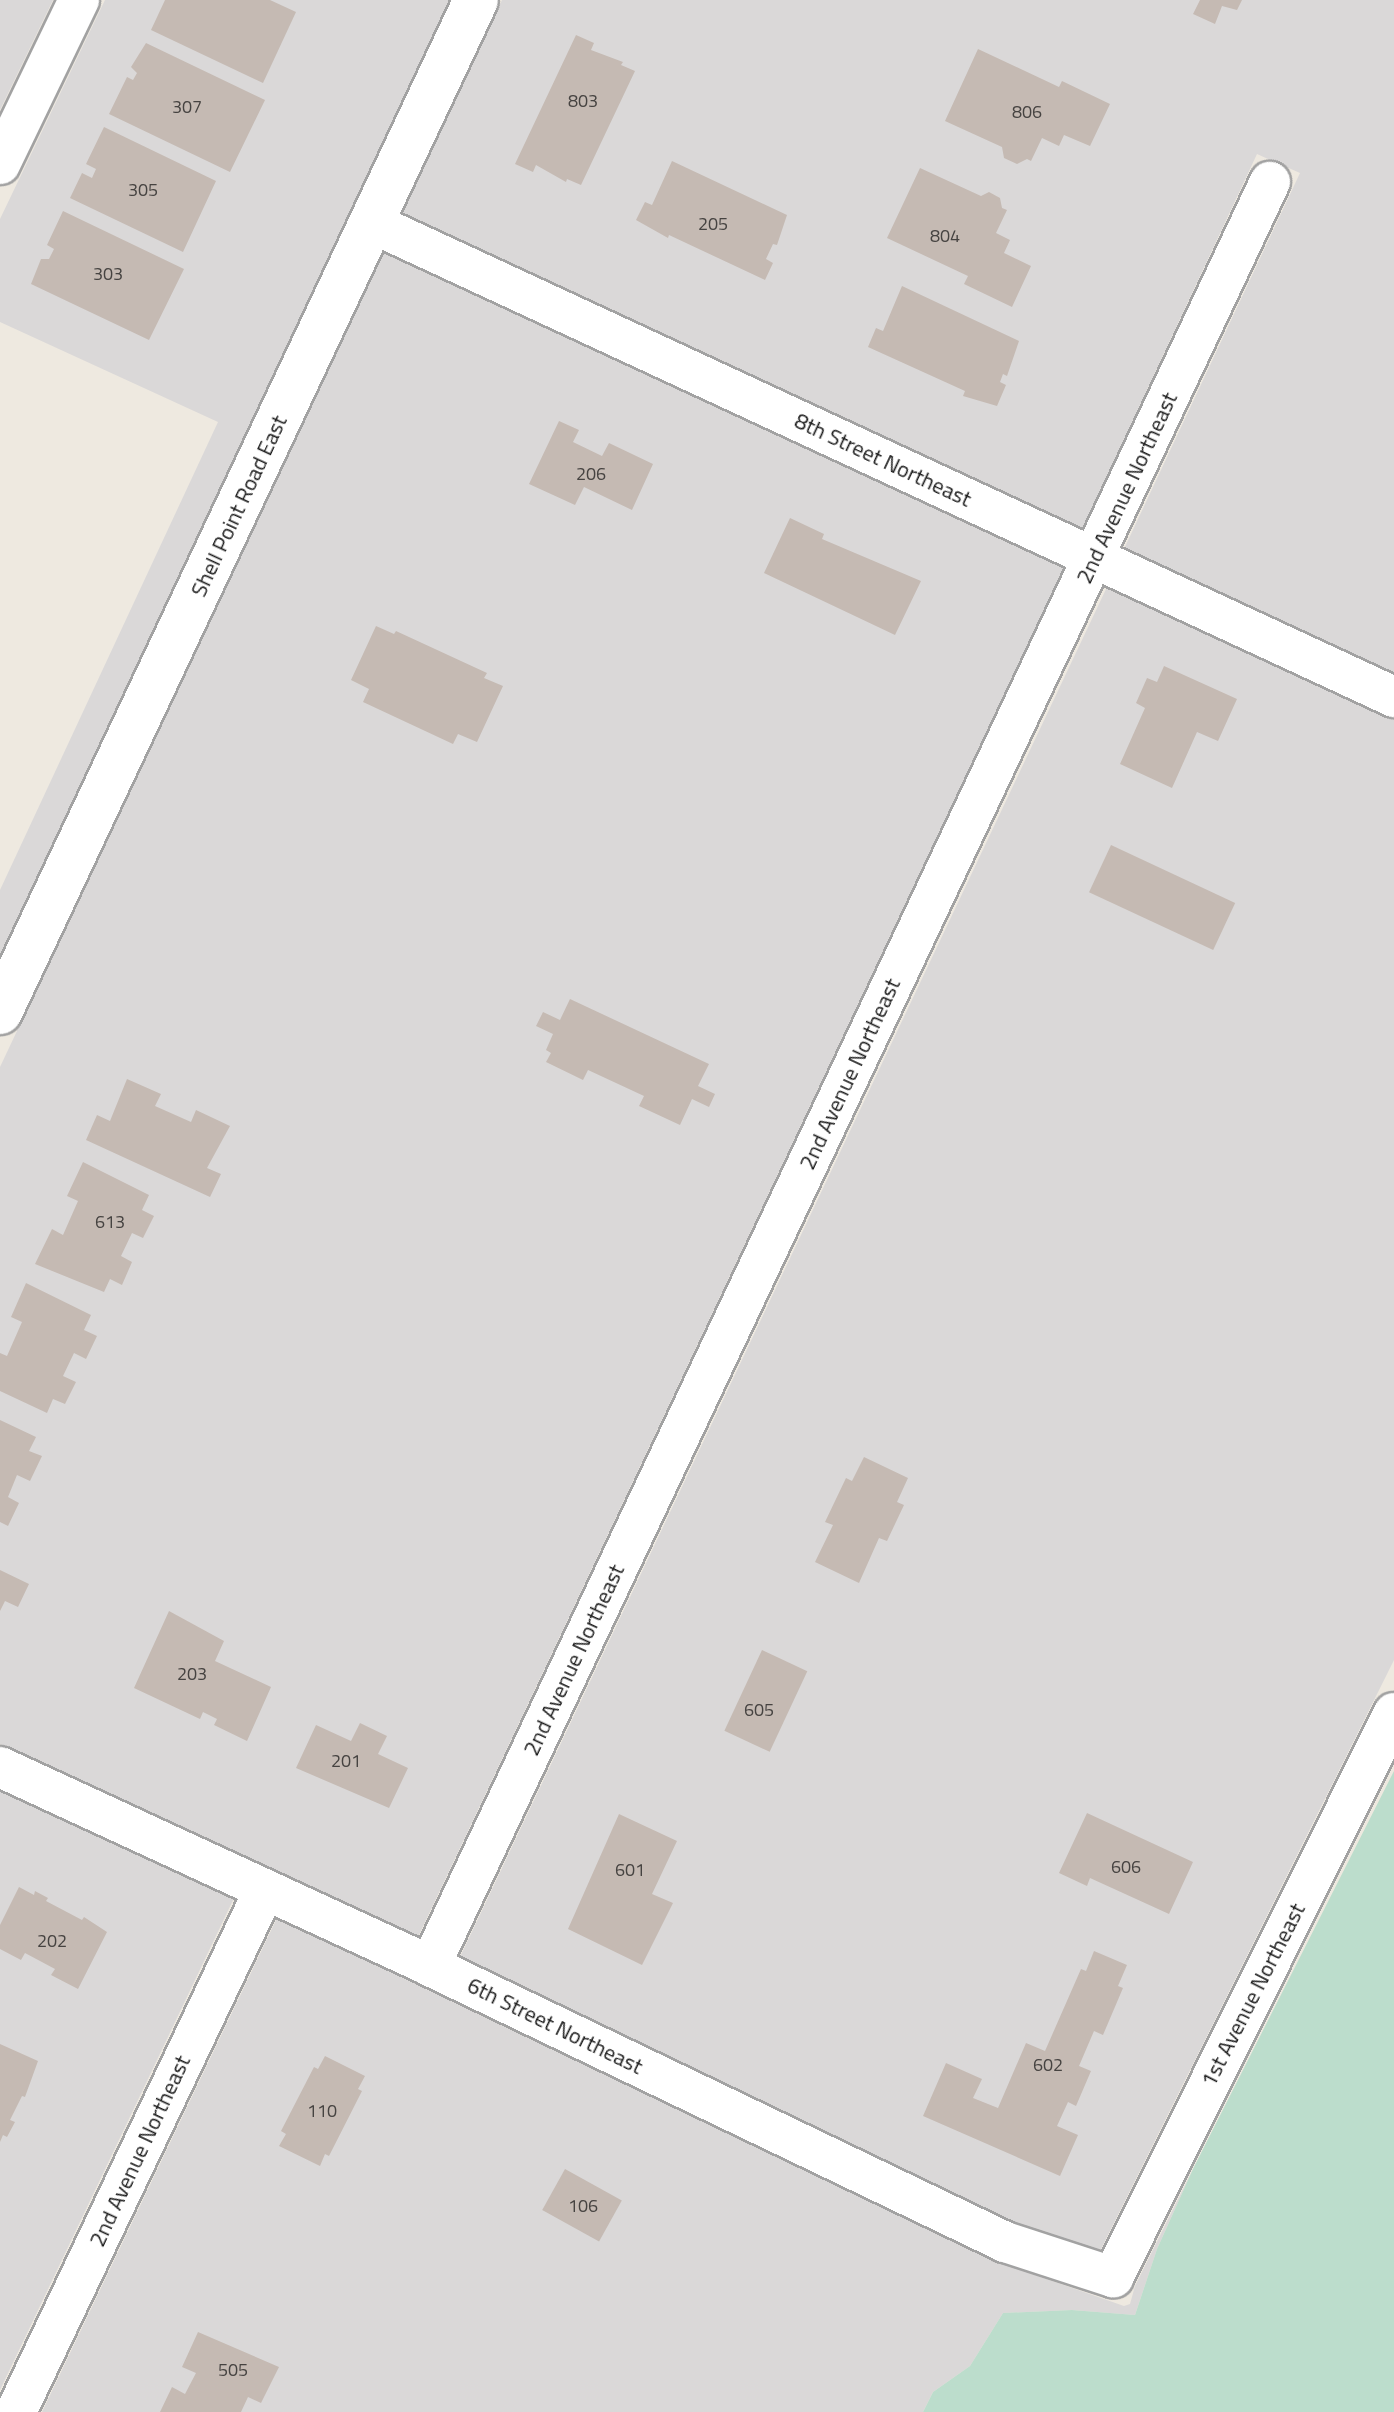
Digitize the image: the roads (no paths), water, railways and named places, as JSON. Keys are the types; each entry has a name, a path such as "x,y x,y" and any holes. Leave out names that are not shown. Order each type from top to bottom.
{"street":[{"path":"0,164 79,0"},
{"name":"Shell Point Road East","path":"0,1012 476,0"},
{"name":"2nd Avenue Northeast","path":"430,1966 1270,182"},
{"name":"8th Street Northeast","path":"372,223 1394,697"},
{"name":"1st Avenue Northeast","path":"1113,2277 1394,1713"},
{"name":"6th Street Northeast","path":"0,1767 430,1966 1005,2242 1113,2277"},
{"name":"2nd Avenue Northeast","path":"16,2412 265,1889"}]}
